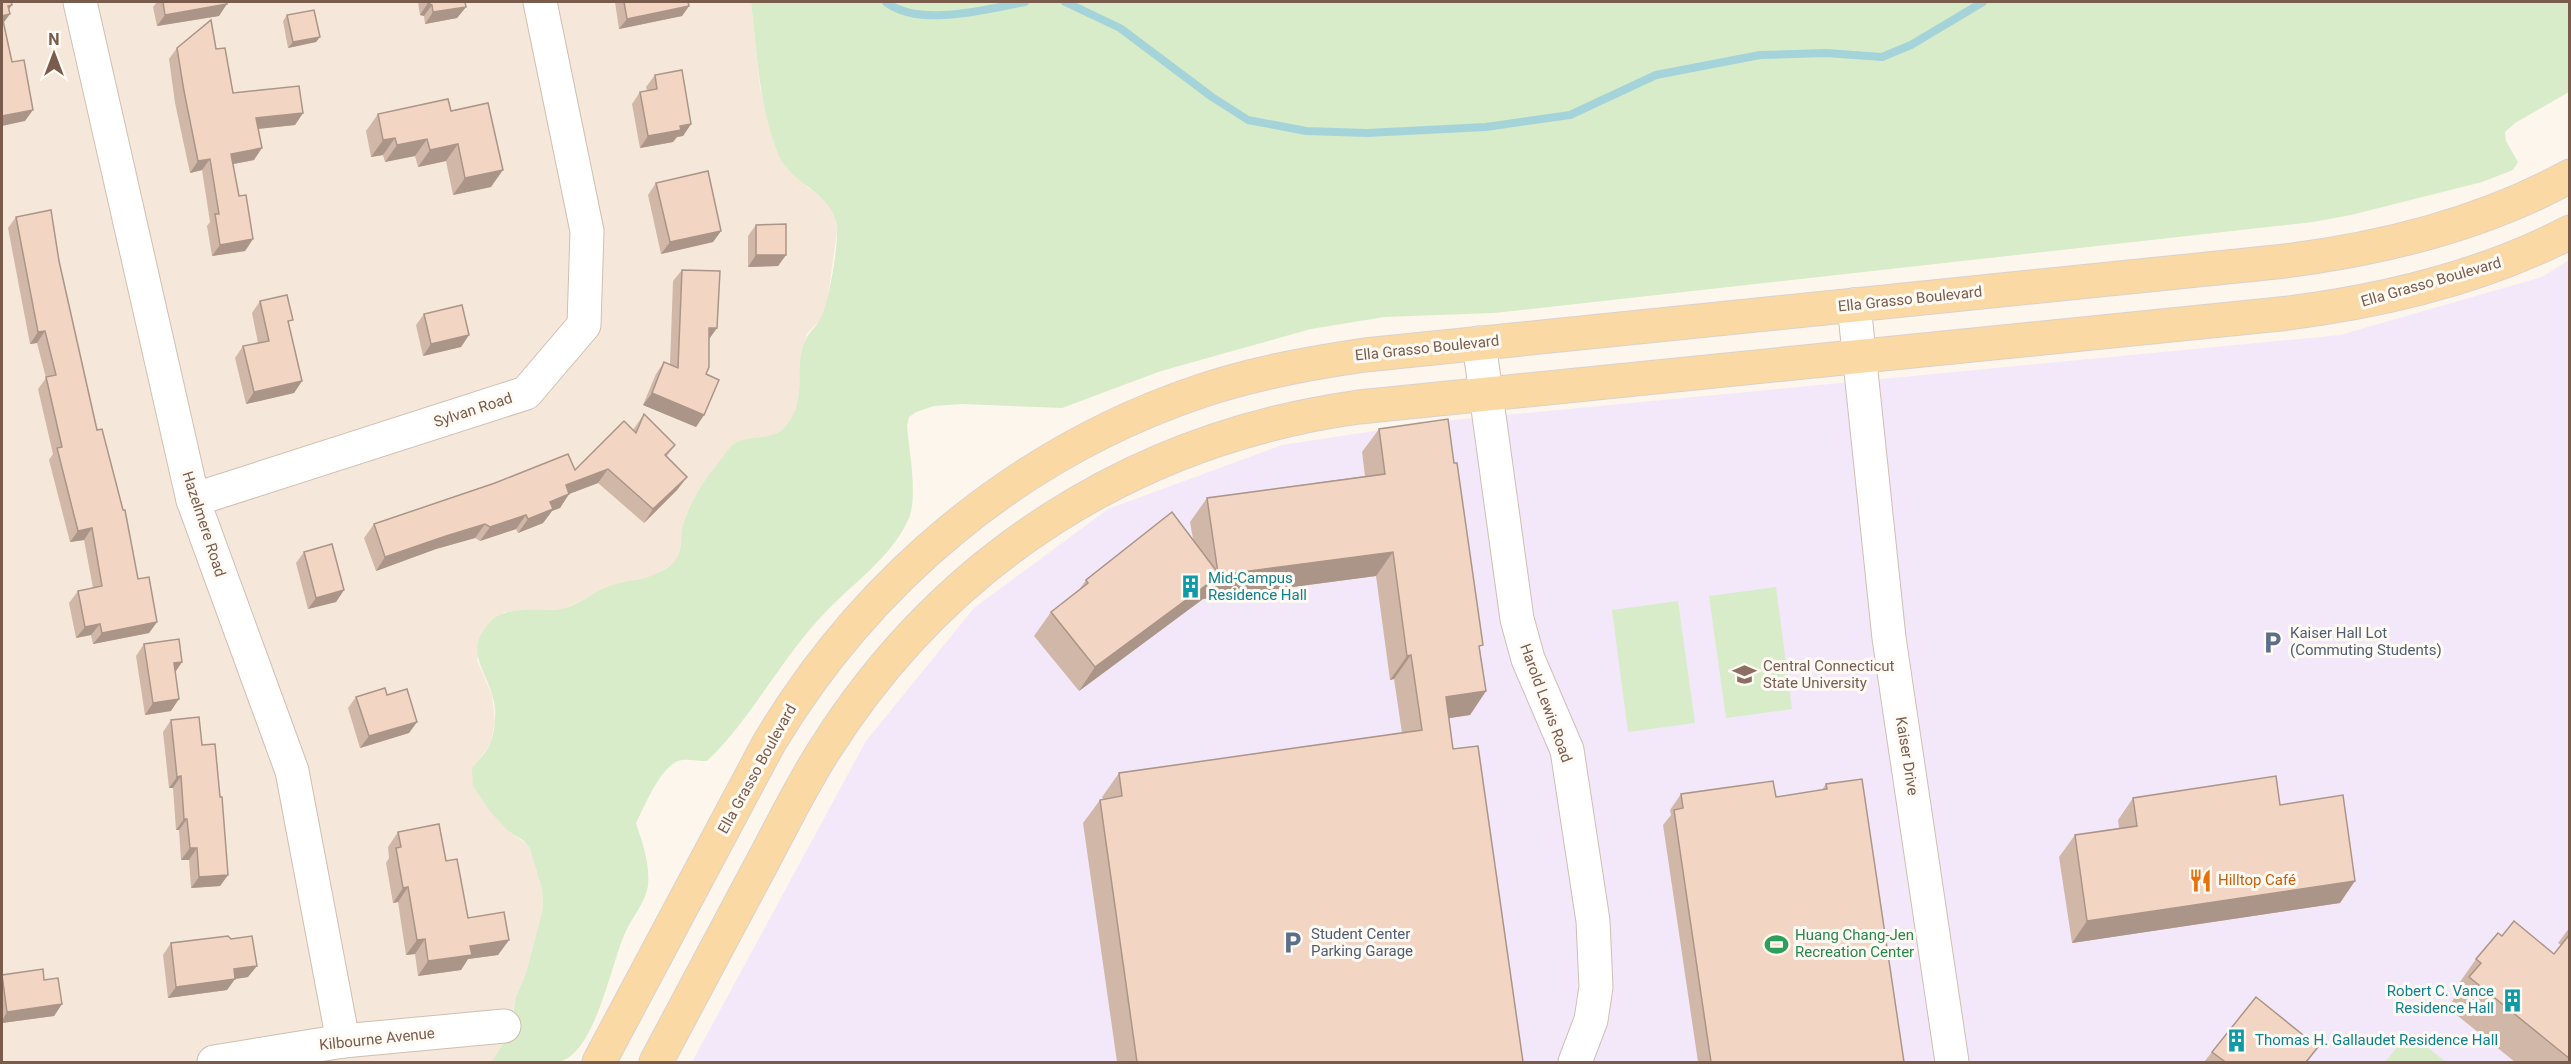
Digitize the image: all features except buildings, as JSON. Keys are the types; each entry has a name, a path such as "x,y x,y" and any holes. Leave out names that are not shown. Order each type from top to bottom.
{"main road":[{"name":"Ella Grasso Boulevard","path":"604,1051 769,743 825,660 876,600 917,559 962,521 1028,474 1090,438 1144,412 1195,393 1267,373 1328,360 1479,342 2276,262 2367,249 2426,234 2476,217 2523,199 2570,176"},
{"name":"Ella Grasso Boulevard","path":"654,1062 675,1028 802,788 846,717 926,623 975,576 1042,524 1108,486 1191,449 1239,432 1319,413 2280,314 2351,304 2388,297 2468,274 2570,232"},
{"path":"630,1004 675,1028"},
{"path":"604,1051 654,1062"}],"street":[{"name":"Hazelmere Road","path":"80,2 193,500 292,771 343,1041"},
{"name":"Sylvan Road","path":"193,500 526,393 584,325 587,231 540,2"},
{"name":"Kaiser Drive","path":"1854,305 1889,638 1952,1062"},
{"name":"Harold Lewis Road","path":"1479,342 1517,619 1528,659 1567,750 1593,921 1596,970 1594,1007 1575,1062"},
{"name":"Kilbourne Avenue","path":"214,1062 343,1041 504,1026"}],"shaded area":[{"path":"2,2 751,2 760,88 774,143 807,187 822,197 834,213 837,231 827,304 820,320 807,334 801,352 798,408 788,425 773,436 735,443 683,526 679,554 675,562 657,574 608,587 564,609 504,612 477,660 492,695 495,722 490,745 472,768 508,831 530,849 542,889 543,908 526,973 515,999 509,1035 493,1062 2,1062"},
{"name":"Central Connecticut State University","path":"2569,260 2569,1062 692,1062 866,741 974,608 1108,509 1282,445 1433,422 2340,335 2542,277"}],"green space":[{"path":"751,2 2569,2 2569,92 2515,123 2505,132 2506,141 2518,162 2513,170 2482,182 2351,215 2313,222 1494,313 1384,317 1311,329 1161,371 1062,408 962,404 934,406 916,412 909,417 907,426 912,473 912,509 892,546 806,634 723,745 707,761 681,760 671,765 648,798 636,823 647,862 648,886 642,904 620,945 601,1005 583,1042 572,1055 559,1062 493,1062 512,1027 515,999 526,973 543,908 542,889 530,849 524,841 508,831 489,810 473,786 472,768 489,747 495,719 494,700 478,659 478,642 489,623 504,613 561,609 615,584 658,573 673,563 681,545 683,525 693,502 705,480 729,449 740,441 776,433 783,429 794,414 799,396 802,349 820,319 827,301 836,249 835,217 821,198 785,166 779,156 763,100"},
{"path":"1776,587 1792,709 1726,718 1709,596"},
{"path":"1678,601 1695,723 1628,732 1612,610"},
{"path":"2409,1033 2446,1062 2385,1062"}],"waterway":[{"path":"886,2 900,10 934,15 973,12 1025,2"},
{"path":"1065,2 1120,28 1212,97 1248,120 1306,131 1367,133 1486,127 1570,115 1656,75 1760,55 1826,53 1882,57 1911,45 1983,2"}],"place":[{"name":"Mid-Campus Residence Hall","path":"1190,587"},
{"name":"Kaiser Hall Lot (Commuting Students)","path":"2272,642"},
{"name":"Central Connecticut State University","path":"1745,675"},
{"name":"Hilltop Café","path":"2200,880"},
{"name":"Student Center Parking Garage","path":"1293,943"},
{"name":"Huang Chang-Jen Recreation Center","path":"1777,944"},
{"name":"Robert C. Vance Residence Hall","path":"2512,1000"},
{"name":"Thomas H. Gallaudet Residence Hall","path":"2237,1040"}]}
